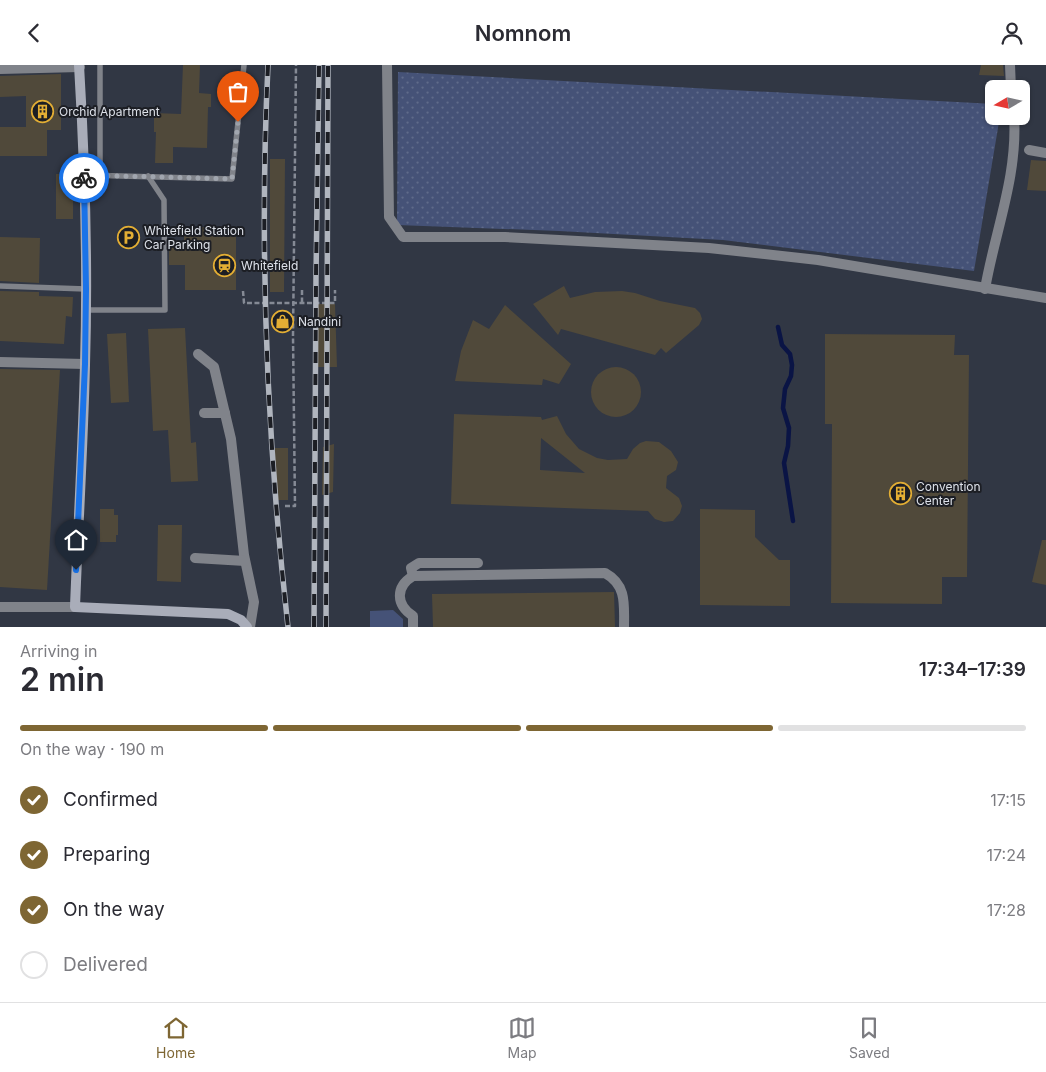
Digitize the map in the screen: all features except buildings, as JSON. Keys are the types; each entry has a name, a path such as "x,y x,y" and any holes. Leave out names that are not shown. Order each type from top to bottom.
{"street":[{"path":"388,65 389,217 404,237 505,237 709,248 818,261 1046,298"},
{"path":"1010,65 1011,80"},
{"path":"0,69 80,66 86,309 75,607"},
{"path":"985,289 1011,177 1014,125"},
{"path":"1029,150 1046,153"},
{"path":"198,354 214,367 231,439 245,561 254,602 249,627"},
{"path":"0,362 85,364"},
{"path":"204,413 225,413"},
{"path":"195,557 245,561"},
{"path":"413,576 411,568 419,563 478,563"},
{"path":"413,627 413,616 403,608 400,596 404,584 413,576 605,573 616,581 624,596 624,627"},
{"path":"0,607 75,607 228,614 242,620 249,627"}],"lane":[{"path":"100,65 100,175"},
{"path":"84,175 232,179 244,65"},
{"path":"86,309 165,309 164,200 148,176"},
{"path":"0,286 86,289"}],"path":[{"path":"286,506 295,506 293,336 296,65"},
{"path":"302,290 302,303"},
{"path":"244,291 244,303 335,303 335,290"}],"shaded area":[{"path":"398,72 985,104 985,125 998,125 974,271 723,240 397,225"},
{"path":"393,610 403,619 403,627 370,627 370,611"}],"waterway":[{"path":"778,327 782,345 790,354 792,365 791,376 785,389 783,408 789,428 788,446 784,463 793,521"}],"railway":[{"path":"268,65 264,206 267,346 275,487 288,627"},
{"path":"314,627 319,65"},
{"path":"326,627 328,65"}],"way so far":[{"path":"84,178 84,175 232,179 238,122"}],"place":[{"name":"Orchid Apartment","path":"43,112"},
{"name":"Whitefield Station Car Parking","path":"128,238"},
{"name":"Whitefield","path":"225,266"},
{"name":"Nandini","path":"282,322"},
{"name":"Convention Center","path":"900,494"}],"route":[{"path":"76,570 85,364 84,178"}]}
